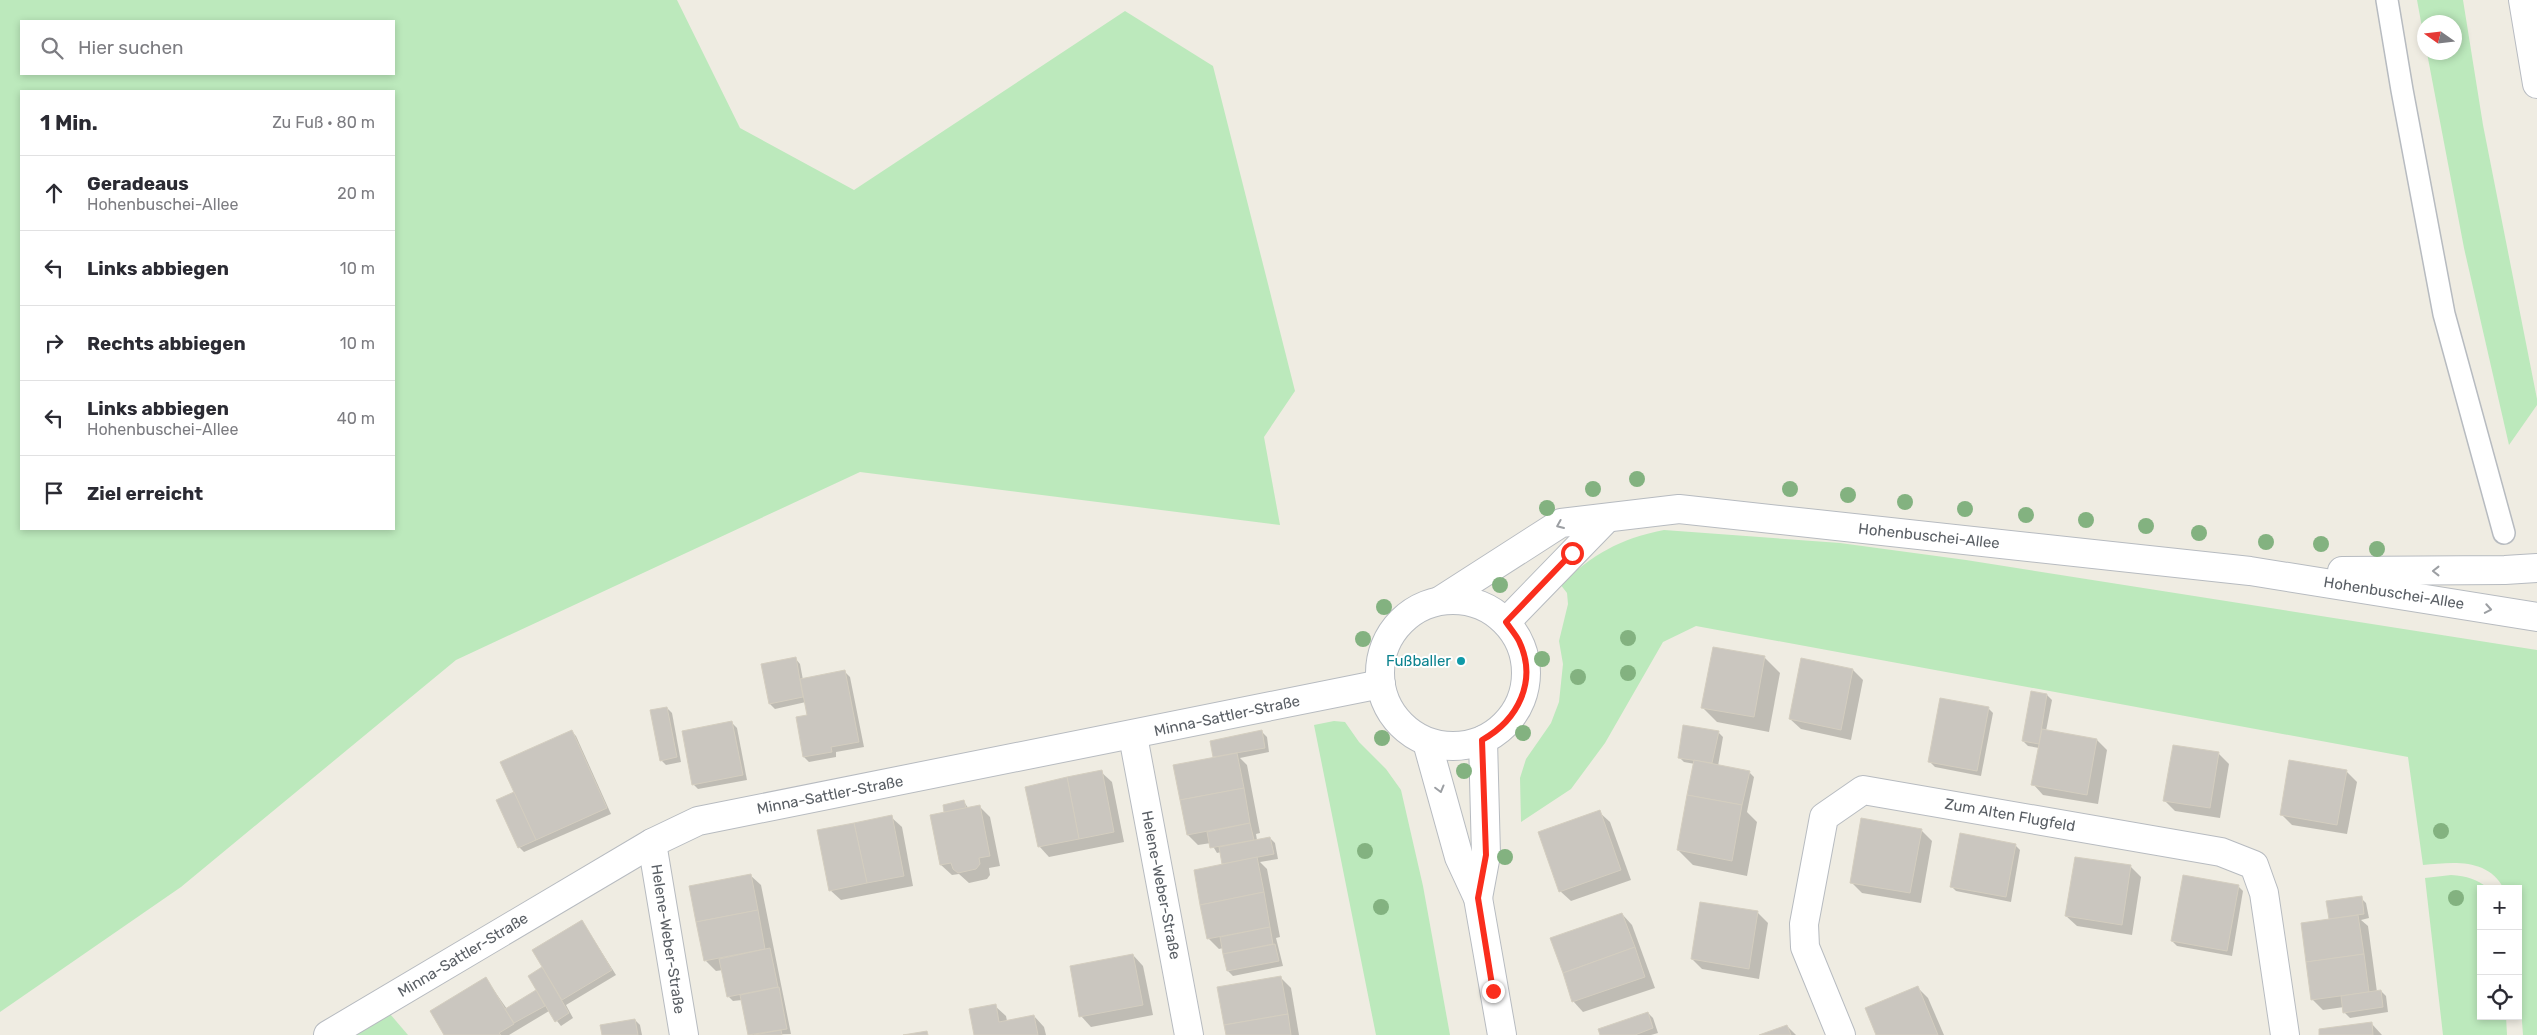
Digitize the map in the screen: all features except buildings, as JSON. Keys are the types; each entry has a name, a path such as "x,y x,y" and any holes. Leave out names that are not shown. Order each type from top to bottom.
{"street":[{"path":"2523,0 2537,84"},
{"name":"Hohenbuschei-Allee","path":"1441,600 1561,523 1679,509 2250,571 2537,617"},
{"path":"1506,622 1607,518"},
{"name":"Hohenbuschei-Allee","path":"2250,571 2495,570 2537,568"},
{"path":"1441,600 1465,600 1487,608 1506,622 1519,641 1526,664 1525,689 1516,712 1499,731 1482,740 1452,747 1427,742 1406,730 1390,711 1380,684 1380,664 1387,641 1396,628 1419,608 1441,600"},
{"name":"Minna-Sattler-Straße","path":"328,1035 652,843 698,821 1133,736 1380,684"},
{"name":"Helene-Weber-Straße","path":"1133,736 1189,1035"},
{"path":"1478,898 1486,855 1482,740"},
{"path":"1427,742 1459,857 1478,898 1502,1035"},
{"name":"Zum Alten Flugfeld","path":"1841,1035 1805,946 1804,924 1824,817 1863,790 2220,852 2254,865 2264,893 2285,1035"},
{"name":"Helene-Weber-Straße","path":"652,843 684,1035"}],"lane":[{"path":"2387,0 2444,314 2504,533"}],"green space":[{"path":"0,0 677,0 740,128 854,190 1125,11 1213,66 1295,391 1264,437 1280,525 860,472 456,660 181,887 0,1012"},
{"path":"2417,0 2463,0 2483,125 2537,399 2537,405 2509,445 2464,248 2428,60 2462,60 2462,15 2420,15"},
{"path":"1664,530 1840,543 1966,560 2537,650 2537,1035 2523,1035 2522,885 2501,885 2489,872 2469,864 2423,865 2408,757 1696,626 1663,642 1605,743 1571,789 1521,822 1520,778 1526,759 1551,723 1559,702 1563,664 1559,641 1568,604 1567,593 1560,584 1608,549 1633,538"},
{"path":"1334,721 1345,722 1359,742 1386,769 1401,790 1423,886 1450,1035 1376,1035 1314,725"},
{"path":"2451,875 2462,876 2483,885 2477,885 2477,1020 2506,1020 2507,1035 2443,1035 2425,878"},
{"path":"390,1014 408,1035 354,1035"}],"place":[{"name":"Fußballer","path":"1461,661"}],"route":[{"path":"1493,991 1478,898 1486,855 1482,740 1499,731 1516,712 1525,689 1526,664 1519,641 1506,622 1538,586 1572,553"}]}
